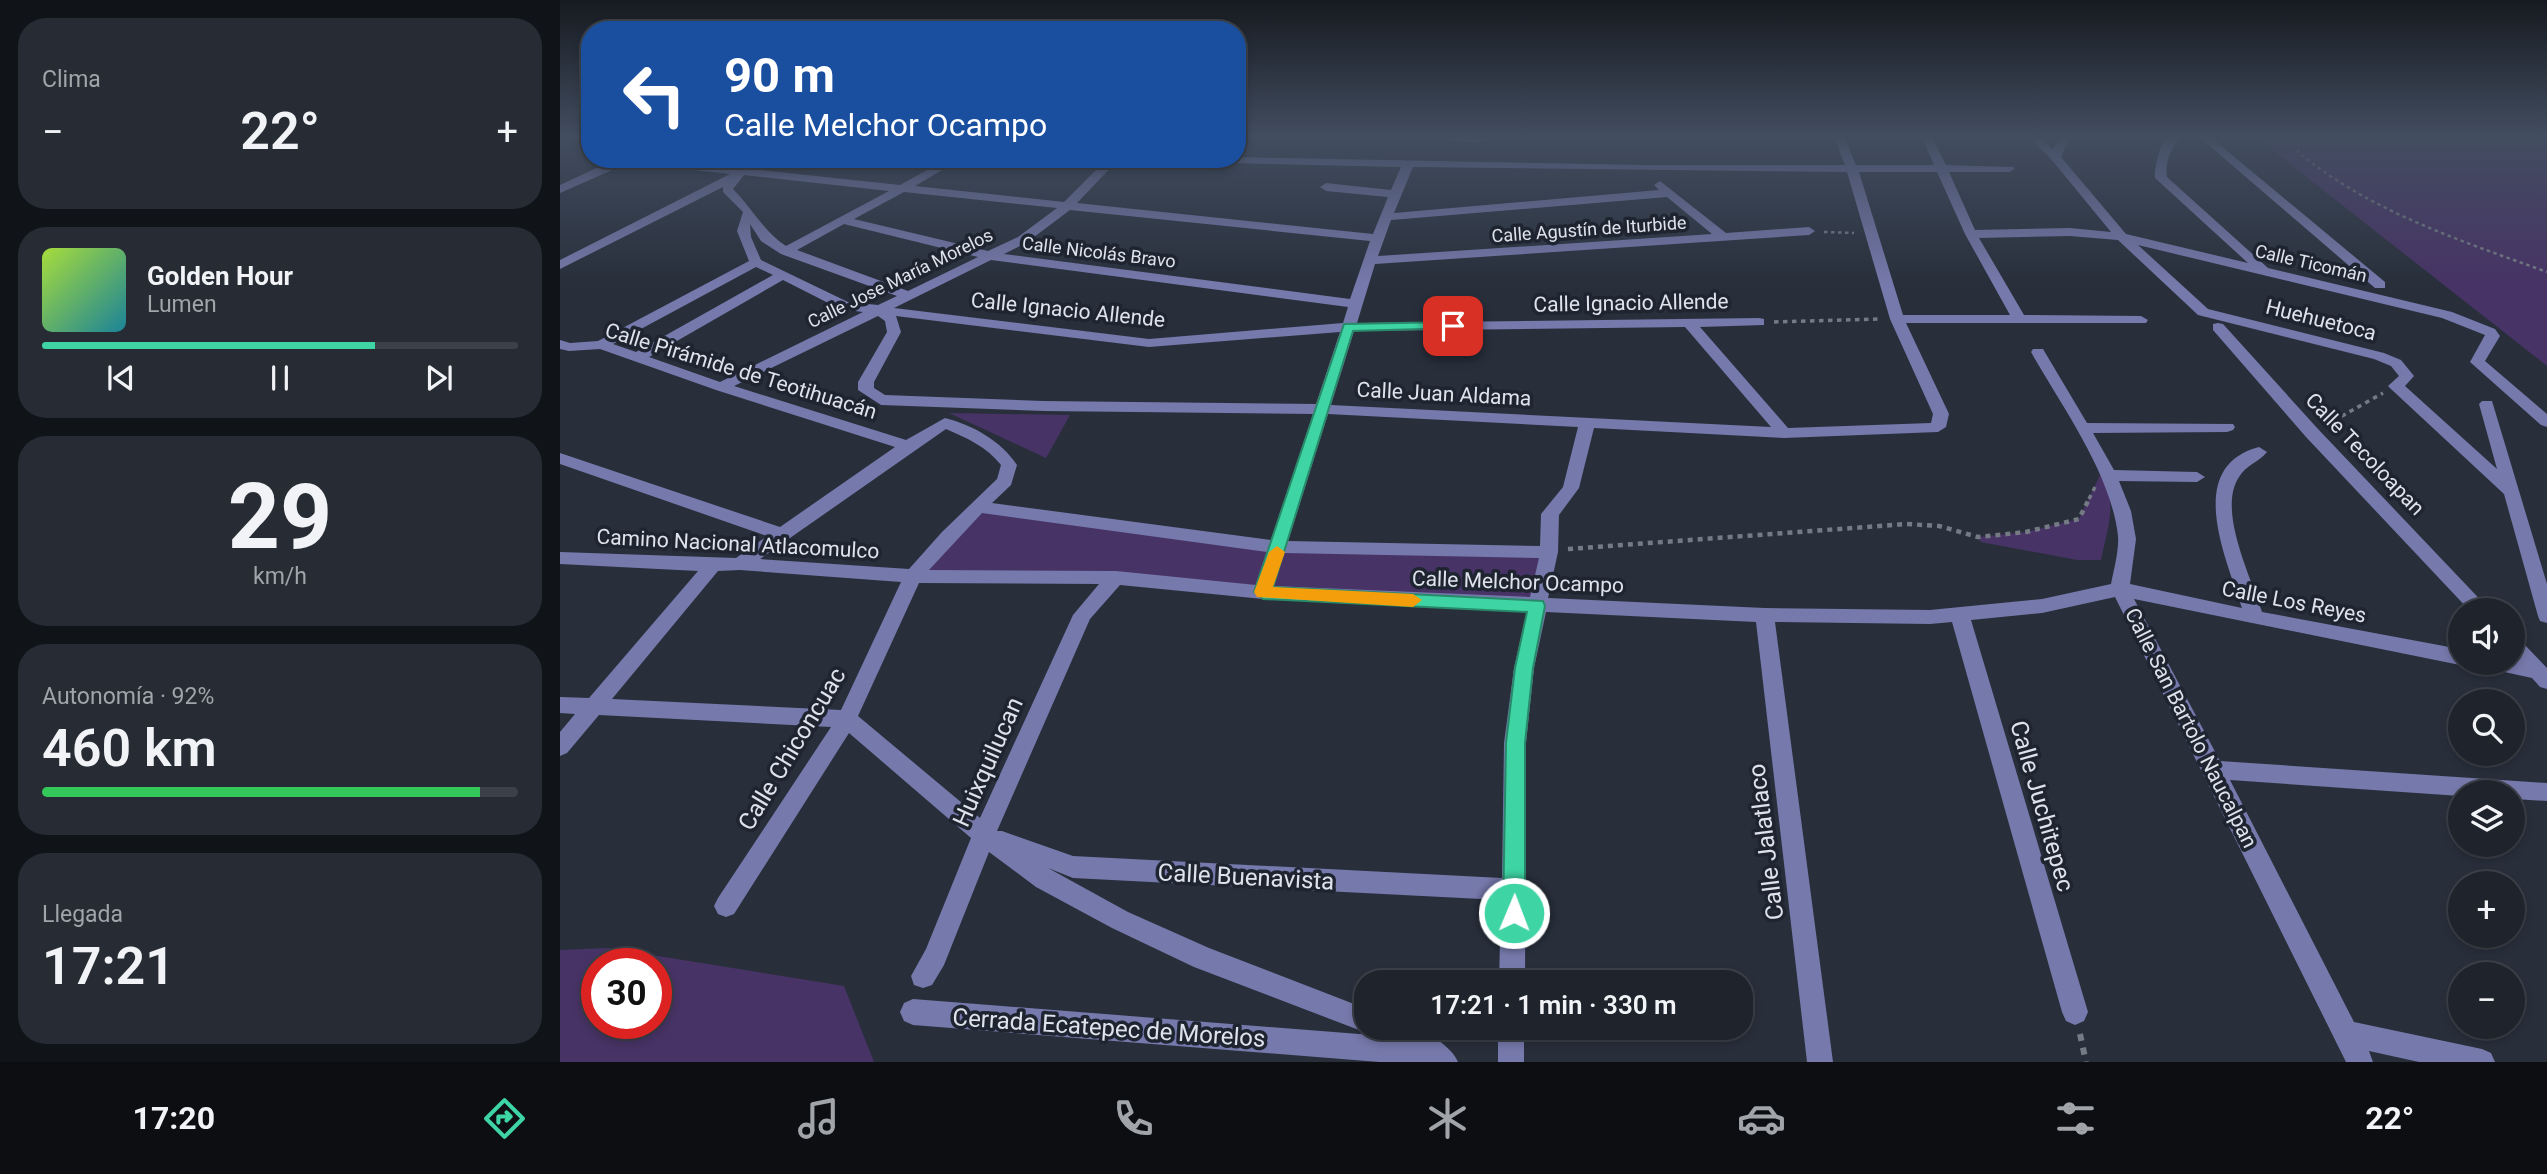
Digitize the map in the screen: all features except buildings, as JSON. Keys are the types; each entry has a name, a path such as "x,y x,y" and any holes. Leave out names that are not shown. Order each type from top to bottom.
{"street":[{"path":"560,265 717,185"},
{"path":"731,185 727,189 749,212 765,238 786,251 907,295"},
{"path":"863,185 1377,238"},
{"path":"786,251 907,185"},
{"name":"Calle Jose María Morelos","path":"721,387 991,256 1038,229 1088,185"},
{"path":"1263,592 1377,238 1398,185"},
{"path":"1660,185 1725,238"},
{"path":"1857,185 1897,319 2141,320"},
{"path":"1948,185 1971,234 2020,320"},
{"path":"2078,185 2122,237"},
{"path":"2168,185 2265,272"},
{"path":"2261,185 2380,285"},
{"path":"1326,187 1394,194"},
{"path":"1385,217 1668,193"},
{"path":"601,345 756,262 746,245 743,229 743,222 749,212"},
{"name":"Calle Nicolás Bravo","path":"841,220 991,256 1356,304"},
{"name":"Calle Agustín de Iturbide","path":"1370,260 1809,231"},
{"name":"Calle Ticomán","path":"1971,234 2070,232 2122,237 2446,315 2490,332 2493,336 2477,362 2547,422"},
{"name":"Huehuetoca","path":"2122,237 2203,312 2387,359 2406,373 2404,380 2396,386"},
{"name":"Calle Ignacio Allende","path":"756,262 845,306 1149,343 1348,327 1759,322"},
{"path":"638,357 782,276"},
{"name":"Calle Juan Aldama","path":"877,309 892,318 894,324 894,332 866,382 866,390 881,400 1043,407 1321,409 1784,433 1938,427 1941,414 1897,319"},
{"path":"1689,323 1784,433"},
{"name":"Calle Tecoloapan","path":"2218,327 2312,433 2470,598"},
{"name":"Calle Pirámide de Teotihuacán","path":"560,344 569,347 601,345 721,387 908,446"},
{"name":"Calle San Bartolo Naucalpan","path":"2038,352 2109,475 2126,524 2127,539 2120,589 2360,1062"},
{"path":"2396,386 2512,492"},
{"path":"2487,404 2547,616"},
{"name":"Calle Chiconcuac","path":"726,906 846,719 913,576 1005,481 1009,465 1001,454 975,435 945,423 908,446"},
{"path":"1512,970 1515,743 1524,668 1549,552 1550,514 1567,494 1587,423"},
{"path":"2084,428 2227,427"},
{"path":"740,564 908,446"},
{"path":"2254,618 2222,503 2228,480 2247,457 2259,452"},
{"path":"560,458 783,535"},
{"path":"2109,475 2197,477"},
{"path":"977,508 1279,547 1549,552"},
{"name":"Camino Nacional Atlacomulco","path":"560,558 740,564 913,576"},
{"path":"560,747 713,565"},
{"name":"Calle Melchor Ocampo","path":"913,576 1116,578 1263,592 1537,606 1765,615 1930,617 2042,606 2120,589"},
{"name":"Huixquilucan","path":"923,976 935,957 984,835 1082,615 1116,578"},
{"name":"Calle Los Reyes","path":"2120,589 2254,618 2448,655"},
{"name":"Calle Juchitepec","path":"1959,613 2075,1012"},
{"name":"Calle Jalatlaco","path":"1765,615 1820,1062"},
{"path":"2525,658 2542,676"},
{"path":"2525,671 2542,676"},
{"path":"560,705 846,719 984,835 1044,879 1120,920 1203,958 1354,1017"},
{"path":"2214,770 2547,792"},
{"name":"Calle Buenavista","path":"984,835 1073,867 1514,890"},
{"name":"Cerrada Ecatepec de Morelos","path":"913,1013 1438,1058"},
{"path":"2347,1034 2482,1062"},
{"path":"1413,1040 1438,1058"},
{"path":"1511,1040 1511,1062"}],"path":[{"path":"2342,185 2382,208 2547,272"},
{"path":"1809,231 1872,233"},
{"path":"1759,322 1897,319"},
{"path":"2312,433 2396,386"},
{"path":"1549,552 1838,527 1939,526 1978,537 2026,532 2079,519 2100,475 2109,475"}],"shaded area":[{"path":"2316,185 2547,185 2547,366"},
{"path":"949,413 1070,415 1046,458"},
{"path":"2100,475 2106,484 2110,505 2101,560 2077,560 1981,542 1978,537 2026,532 2079,519"},
{"path":"977,507 1279,547 1549,552 1537,606 1116,578 913,576"},
{"path":"581,949 581,1039 672,1039 672,958 844,986 874,1062 560,1062 560,950"}],"slow traffic":[{"path":"1277,552 1263,592 1413,600"}],"route":[{"path":"1453,326 1348,327 1263,592 1537,606 1524,668 1515,743 1514,913"}]}
